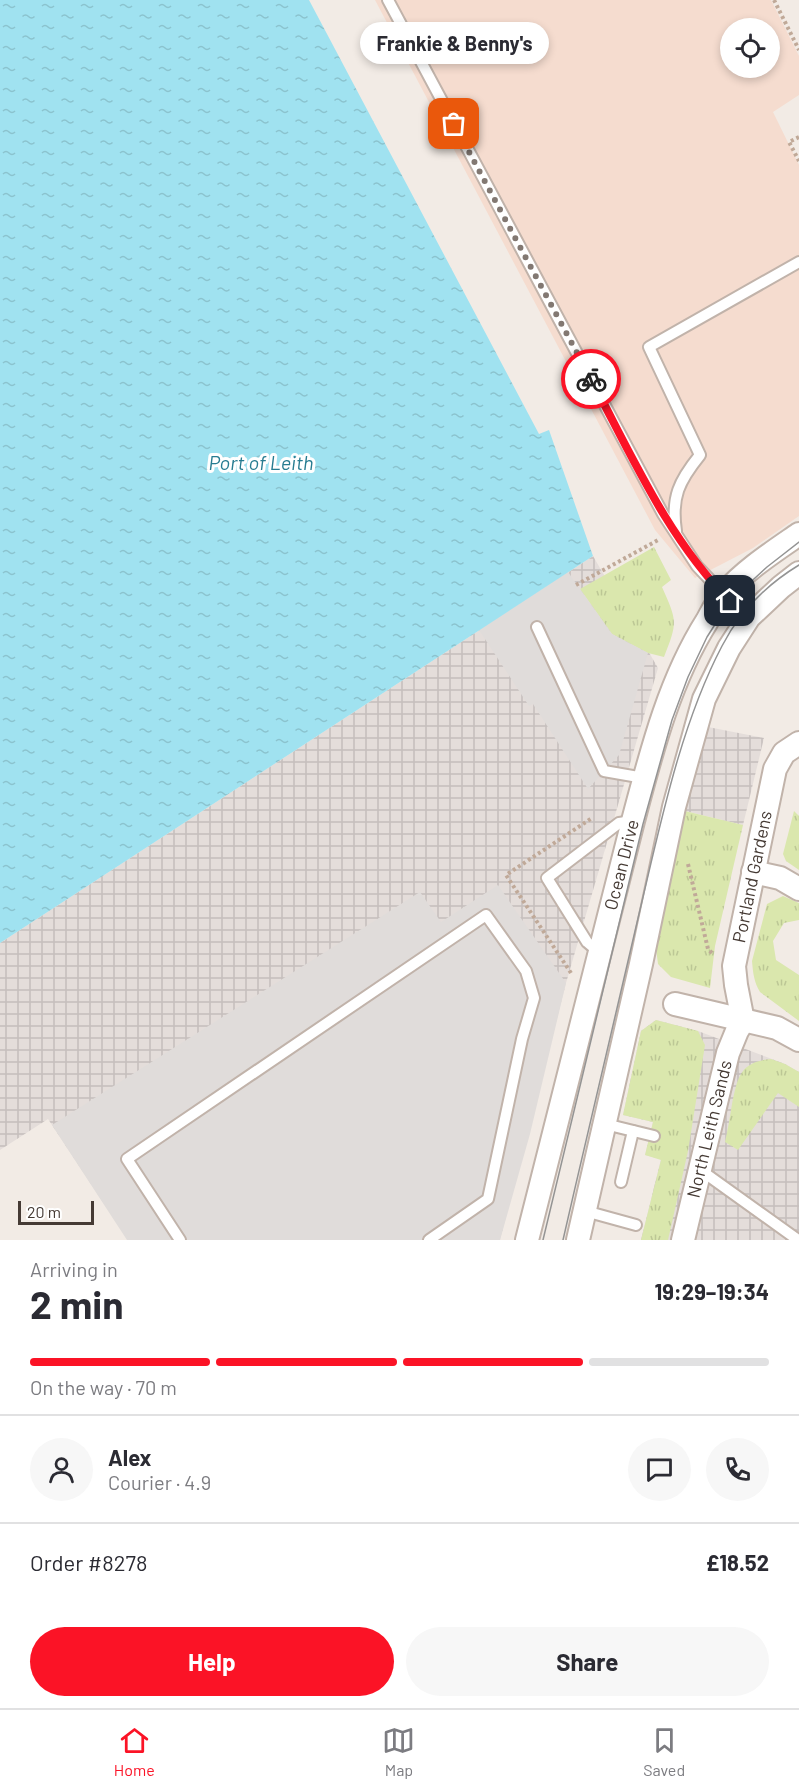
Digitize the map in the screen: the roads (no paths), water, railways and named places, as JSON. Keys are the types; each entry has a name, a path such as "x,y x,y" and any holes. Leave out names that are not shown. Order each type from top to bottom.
{"street":[{"name":"Ocean Drive","path":"527,1240 644,778 667,705 699,633 723,594 762,560 799,534"},
{"name":"Ocean Drive","path":"578,1240 642,964 674,807 704,699 714,676 749,617 799,573"},
{"name":"Portland Gardens","path":"743,1021 734,966 775,769 784,753 799,743"},
{"path":"753,872 780,878 799,889"},
{"path":"675,1004 777,1028 799,1040"},
{"name":"North Leith Sands","path":"683,1240 728,1053 736,1031 743,1021"}],"lane":[{"path":"388,0 654,497 698,566 723,594 749,617"},
{"path":"676,533 675,505 678,489 684,476 700,455 649,347 799,262"},
{"path":"537,627 604,771 644,778"},
{"path":"599,953 587,942 547,878 619,823 633,821"},
{"path":"180,1240 127,1159 486,915 526,970 534,998 522,1039 488,1199 429,1240"},
{"path":"605,1124 654,1136"},
{"path":"621,1182 633,1131"},
{"path":"699,1169 798,1240"},
{"path":"585,1211 636,1225"}],"water":[{"name":"Port of Leith","path":"0,0 309,0 539,434 549,430 593,556 0,943"}],"tram line":[{"path":"543,1240 643,824 672,720 688,677 707,637 730,601 799,542"},
{"path":"563,1240 663,812 694,709 722,646 737,621 765,590 799,565"}],"place":[{"name":"Frankie & Benny's","path":"454,124"}]}
